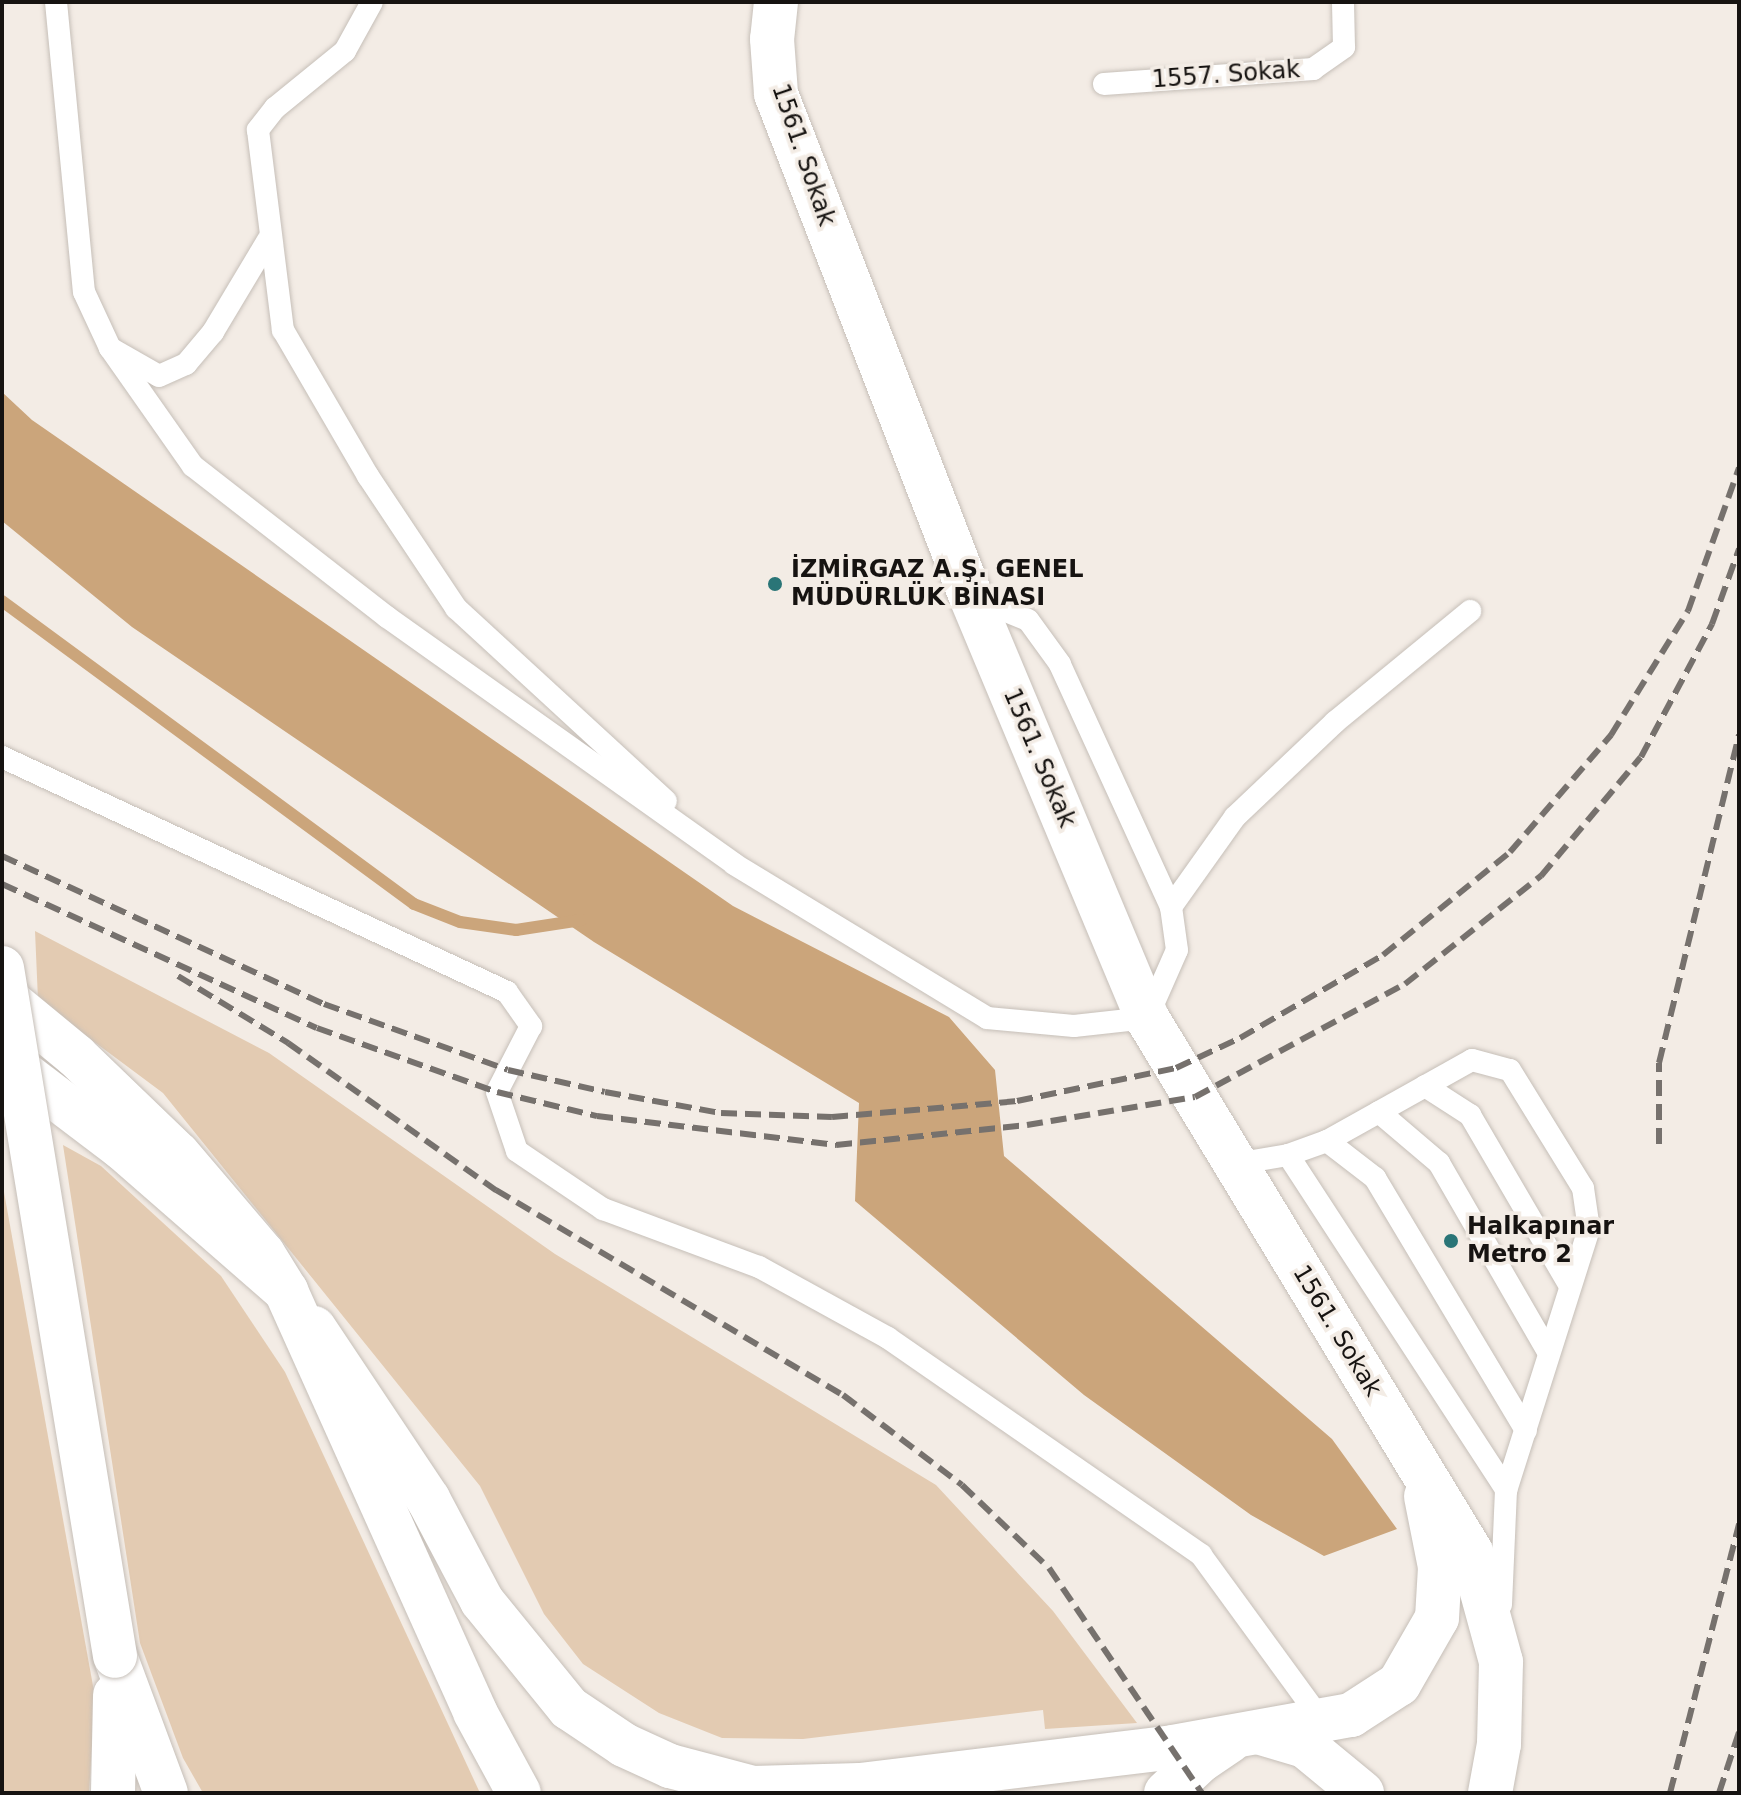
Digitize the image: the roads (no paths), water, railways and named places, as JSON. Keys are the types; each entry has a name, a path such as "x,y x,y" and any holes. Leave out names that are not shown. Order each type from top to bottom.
{"main road":[{"name":"1561. Sokak","path":"776,2 772,39 776,94 971,597 1147,1018 1471,1552 1501,1662 1499,1744 1490,1793"},
{"path":"2,968 115,1656 113,1793"},
{"path":"2,995 76,1056 178,1154 237,1218 375,1413 482,1601 524,1658 569,1708 635,1750 714,1780 796,1791 1249,1736 1351,1715 1399,1684 1437,1618 1440,1567 1420,1466"},
{"path":"2,1057 122,1148 286,1291 475,1712 519,1793"},
{"path":"115,1656 166,1793"},
{"path":"1166,1793 1200,1761 1249,1736 1305,1746 1362,1793"}],"lane":[{"path":"56,2 84,292 110,348 193,466 387,617 734,864 987,1018 1074,1026 1147,1018 1177,950 1171,907 1060,664 1028,620 971,597"},
{"path":"372,2 345,51 275,108 258,130 268,240 283,330 368,476 456,608 734,864"},
{"name":"1557. Sokak","path":"1104,84 1313,69 1344,47 1343,2"},
{"path":"110,348 159,376 186,364 213,332 268,240"},
{"path":"1171,907 1235,817 1335,722 1470,611"},
{"path":"2,757 507,992 531,1026 497,1092 517,1151 603,1209 759,1267 888,1338 1201,1555 1323,1722"},
{"path":"1235,1164 1288,1155 1327,1141 1472,1060 1510,1070 1583,1188 1589,1229 1547,1350 1506,1490 1501,1662"},
{"path":"1425,1086 1470,1115 1570,1286"},
{"path":"1379,1112 1439,1163 1547,1350"},
{"path":"1327,1141 1375,1178 1526,1430"},
{"path":"1288,1155 1506,1490"}],"waterway":[{"path":"2,601 414,904 460,922 516,930 581,920"}],"railway":[{"path":"2,856 324,1004 508,1070 721,1113 832,1117 1017,1101 1176,1068 1240,1038 1383,955 1510,852 1611,735 1688,611 1739,468"},
{"path":"2,884 317,1028 497,1092 597,1116 836,1145 1027,1125 1195,1097 1405,984 1541,876 1641,757 1712,624 1739,549"},
{"path":"1659,1144 1659,1063 1739,735"},
{"path":"178,976 288,1043 496,1190 843,1395 962,1485 1049,1568 1202,1793"},
{"path":"1670,1793 1739,1524"},
{"path":"1719,1793 1739,1732"}],"place":[{"name":"İZMİRGAZ A.Ş. GENEL MÜDÜRLÜK BİNASI","path":"775,584"},
{"name":"Halkapınar Metro 2","path":"1451,1241"}]}
